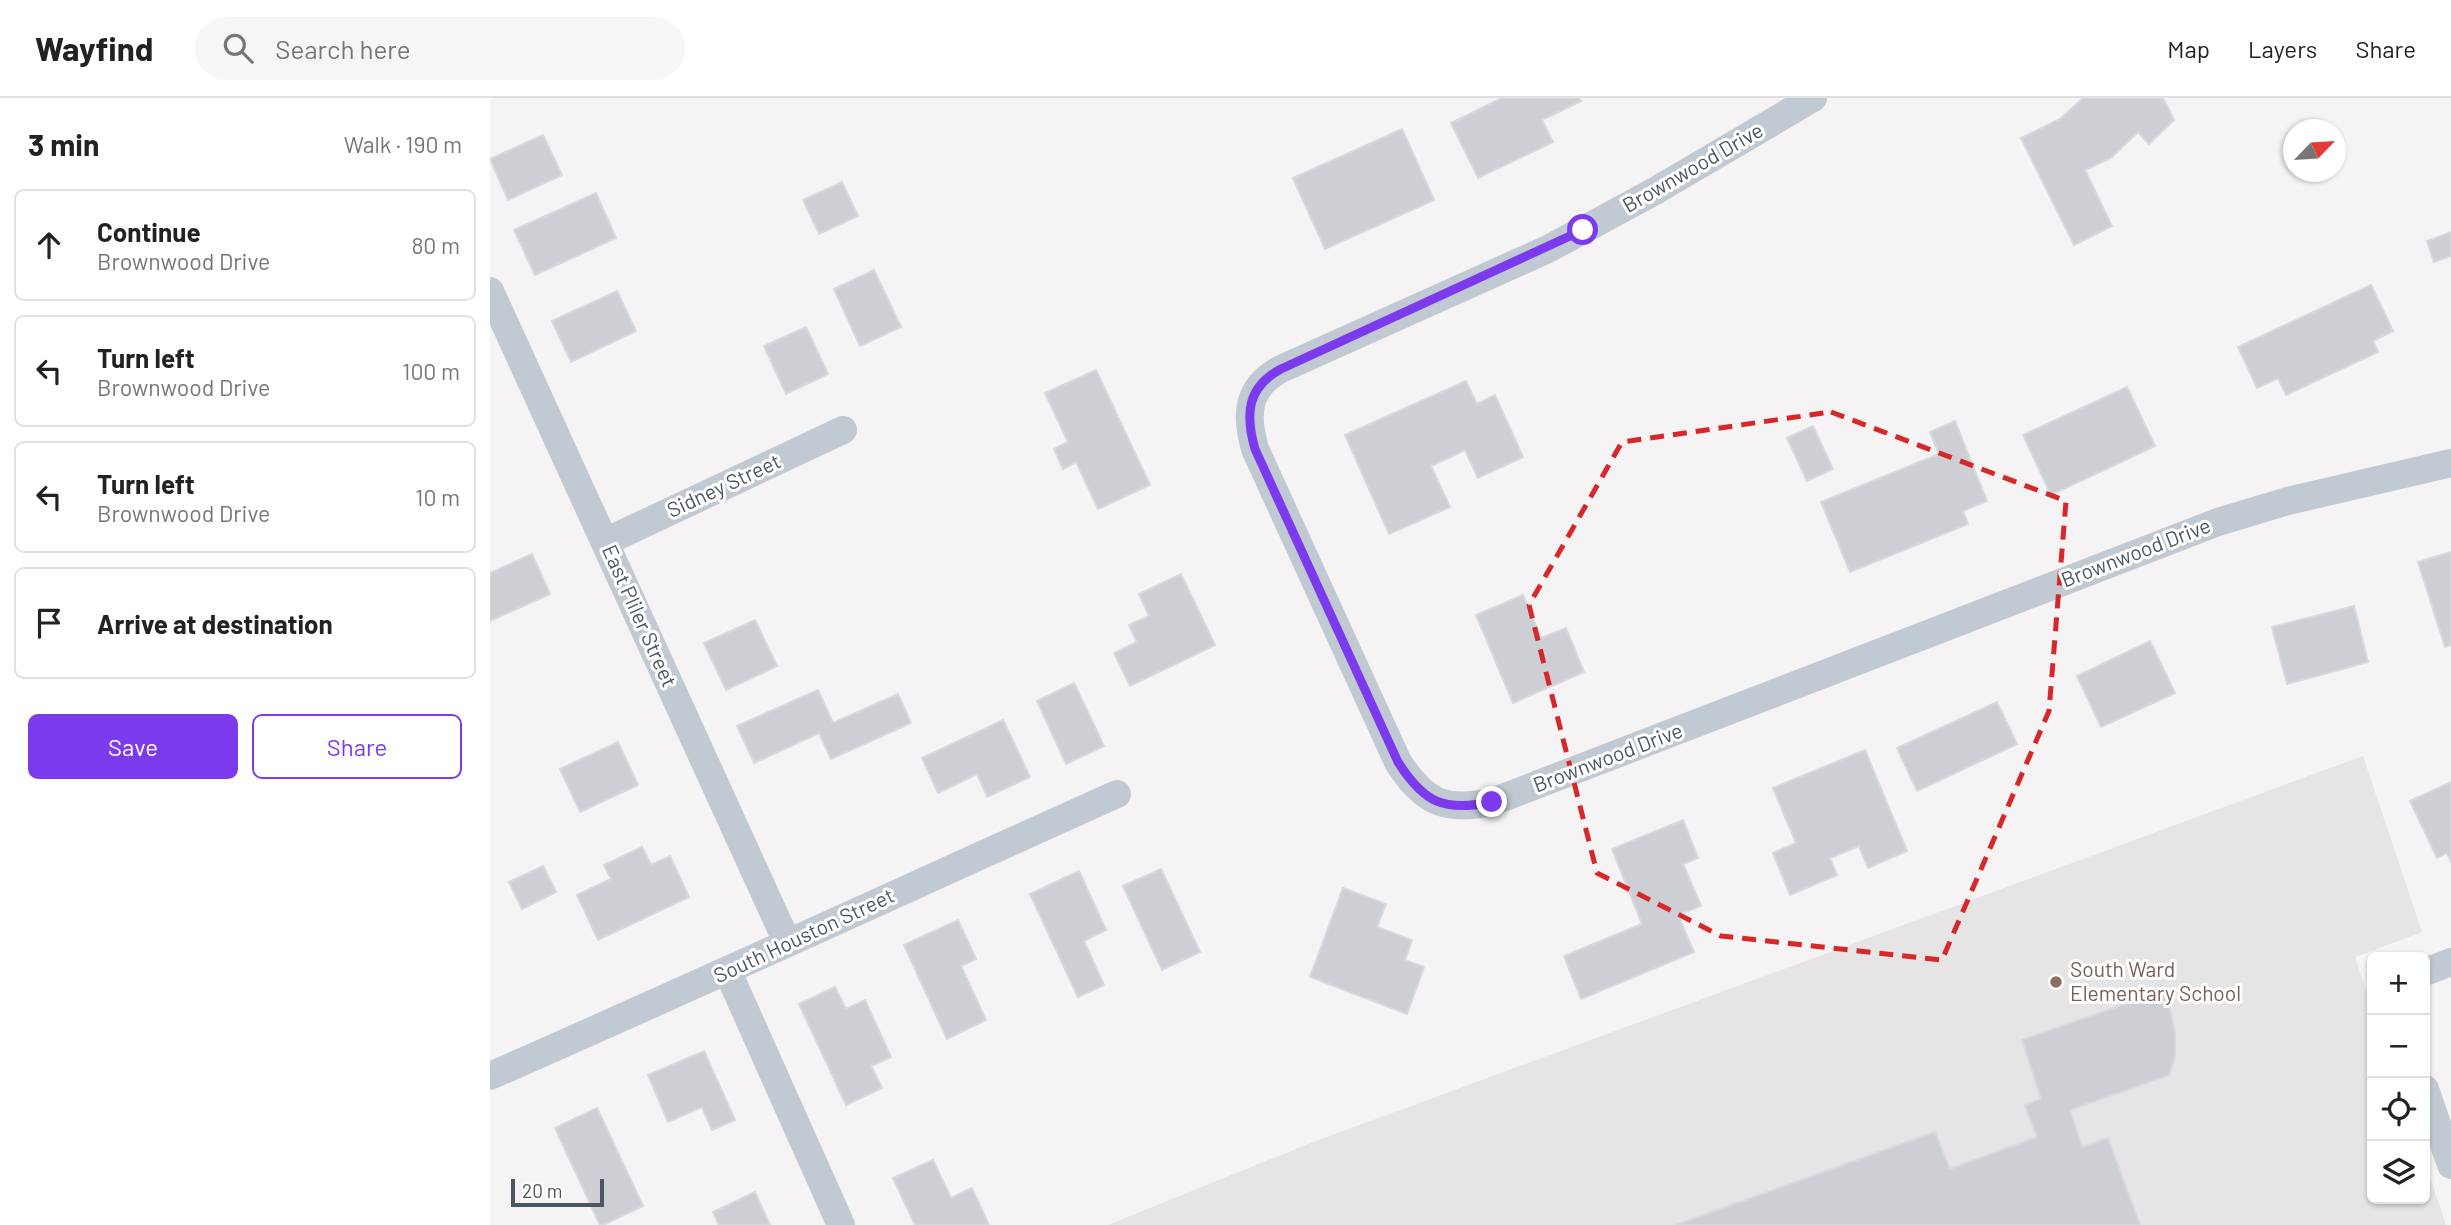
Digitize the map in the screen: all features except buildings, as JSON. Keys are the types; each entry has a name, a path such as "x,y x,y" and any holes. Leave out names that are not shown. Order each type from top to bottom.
{"street":[{"name":"Brownwood Drive","path":"1813,98 1583,230 1281,369 1261,382 1254,391 1248,418 1255,449 1398,762 1426,796 1448,806 1492,802 2218,522 2288,501 2451,463"},
{"name":"East Pliler Street","path":"490,291 787,942"},
{"name":"Sidney Street","path":"604,542 843,430"},
{"name":"South Houston Street","path":"490,1076 729,972 787,942 1117,794"},
{"path":"2430,970 2451,962"},
{"path":"729,972 841,1225"},
{"path":"2430,1104 2451,1165"}],"highlighted area":[{"path":"1831,412 2066,501 2049,711 1942,960 1721,936 1597,873 1529,605 1622,442"}],"shaded area":[{"name":"South Ward Elementary School","path":"2363,756 2422,932 2355,957 2367,993 2367,1204 2430,1204 2430,1177 2446,1225 1108,1225 1308,1144"}],"place":[{"name":"South Ward Elementary School","path":"2056,982"}],"route":[{"path":"1492,802 1462,807 1436,802 1416,787 1398,762 1255,449 1248,418 1250,402 1254,391 1270,374 1548,249 1583,230"}]}
